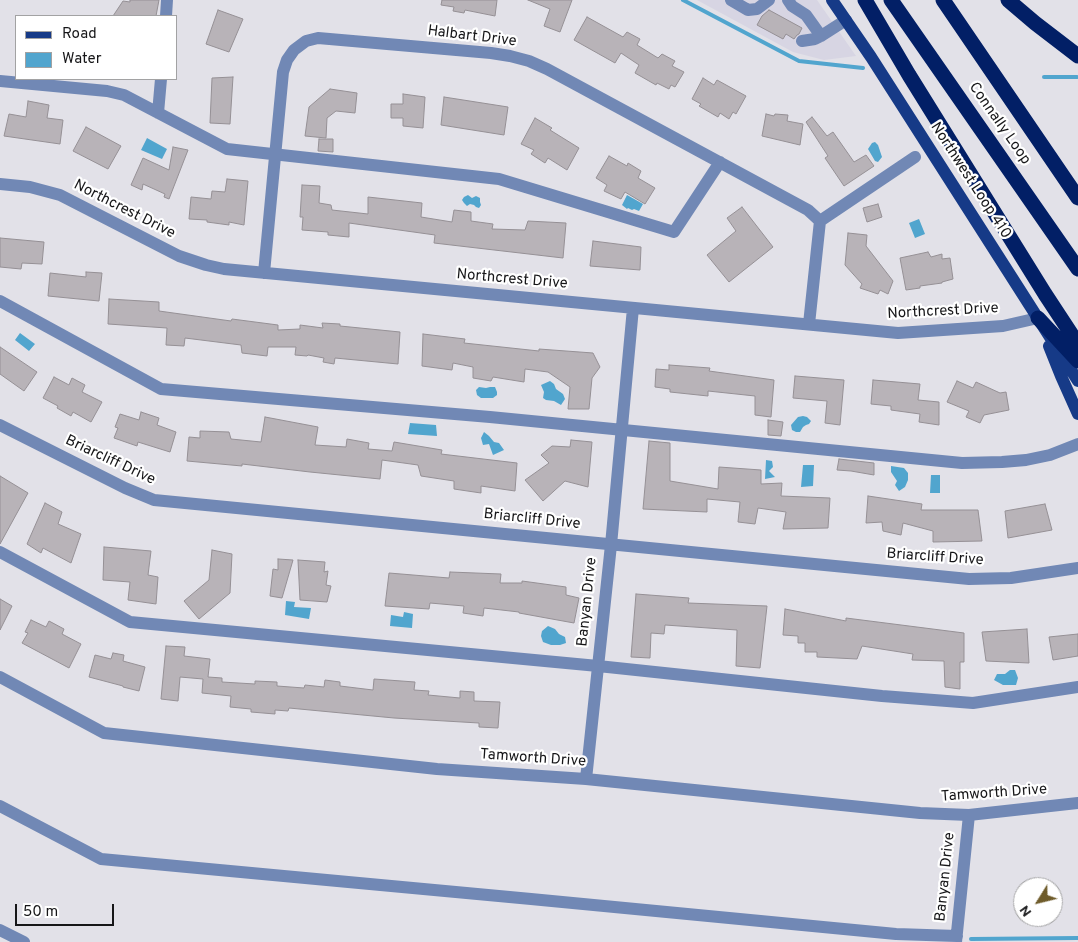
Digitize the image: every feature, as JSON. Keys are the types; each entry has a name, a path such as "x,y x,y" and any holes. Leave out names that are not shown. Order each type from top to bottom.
{"highway":[{"path":"865,0 909,75 1078,344"},
{"name":"Connally Loop","path":"891,0 1078,269"},
{"name":"Connally Loop","path":"943,0 1078,198"},
{"path":"1008,0 1078,56"},
{"path":"1038,318 1078,361"}],"main road":[{"name":"Northwest Loop 410","path":"832,0 887,81 1078,381"},
{"path":"1038,318 1078,414"}],"street":[{"path":"166,15 167,0"},
{"path":"731,0 748,10 756,9 769,0"},
{"path":"788,0 792,6 806,15 821,36"},
{"path":"802,41 815,39 846,20"},
{"name":"Halbart Drive","path":"264,273 283,72 287,60 294,50 306,41 318,38 491,53 529,62 547,69 808,210 820,221"},
{"path":"0,80 107,91 124,96 227,149 499,179 674,232 720,162"},
{"path":"158,114 161,80"},
{"path":"809,324 820,221 915,156"},
{"name":"Northcrest Drive","path":"0,184 30,187 60,195 179,256 224,269 898,333 1003,326 1038,318"},
{"path":"0,301 161,388 962,463 1026,460 1078,444"},
{"name":"Banyan Drive","path":"586,780 611,545 633,308"},
{"name":"Briarcliff Drive","path":"0,425 125,488 154,500 969,579 1011,578 1078,568"},
{"path":"0,552 130,622 598,666 882,696 973,703 1078,687"},
{"name":"Tamworth Drive","path":"0,677 104,733 437,769 586,780 920,813 969,815 1078,803"},
{"path":"0,806 101,859 957,939"},
{"name":"Banyan Drive","path":"957,939 969,815"},
{"path":"0,930 24,942"}],"shaded area":[{"path":"697,0 817,0 856,56 824,60 793,52"}],"water":[{"path":"147,138 167,149 162,159 141,150"},
{"path":"875,142 882,157 878,162 875,161 868,149"},
{"path":"468,195 472,198 476,196 480,198 481,205 479,208 470,204 467,206 464,203 462,200"},
{"path":"627,195 643,204 639,211 627,209 622,205"},
{"path":"919,219 925,234 915,238 909,223"},
{"path":"20,333 35,344 29,351 15,340"},
{"path":"550,381 563,394 565,399 561,405 543,398 544,392 541,385"},
{"path":"479,387 495,387 497,395 493,398 481,398 477,395 476,390"},
{"path":"803,416 811,421 809,424 803,427 800,432 792,430 791,425 798,417"},
{"path":"410,423 436,425 437,436 408,434"},
{"path":"484,432 494,442 499,443 504,450 493,455 489,444 483,445 481,438"},
{"path":"766,460 772,461 773,467 769,471 775,477 765,479"},
{"path":"803,465 814,465 813,486 801,487"},
{"path":"891,466 904,468 908,473 905,487 899,491 895,485 897,481 891,472"},
{"path":"931,475 940,475 940,493 930,493"},
{"path":"286,601 295,602 294,607 311,608 309,619 285,615"},
{"path":"404,612 413,614 412,628 390,626 391,615 403,617"},
{"path":"548,626 565,637 566,643 551,645 543,642 542,631"},
{"path":"1010,670 1015,670 1018,678 1016,685 1003,685 994,680 997,674 1005,674"}],"building":[{"path":"130,0 159,0 156,15 114,15 123,1 130,2"},
{"path":"442,0 497,0 495,16 465,10 464,13 453,11 454,7 441,5"},
{"path":"528,0 572,0 560,32 544,26 550,9"},
{"path":"218,10 243,19 229,52 206,44"},
{"path":"769,10 802,28 799,34 794,39 786,34 783,39 757,25 762,16"},
{"path":"587,17 623,37 627,32 640,39 637,45 658,58 662,54 675,61 672,66 684,72 675,87 671,85 669,89 657,83 656,85 635,73 639,65 621,53 615,63 574,40"},
{"path":"233,77 230,124 210,123 212,78"},
{"path":"703,78 714,85 717,80 746,96 736,114 733,112 729,119 720,113 718,117 699,106 701,104 692,99"},
{"path":"330,89 357,93 355,113 336,111 327,118 326,138 305,136 309,107"},
{"path":"403,94 425,97 423,128 403,126 403,118 391,118 391,104 403,104"},
{"path":"444,97 508,107 504,135 441,125"},
{"path":"28,101 49,105 47,118 63,120 60,144 4,136 9,114 26,117"},
{"path":"766,114 774,116 775,114 788,115 787,121 803,124 800,145 762,136"},
{"path":"812,117 827,136 833,132 854,162 866,155 874,166 844,186 825,158 828,156 806,122"},
{"path":"535,118 579,148 567,170 548,158 545,163 531,154 534,150 521,144"},
{"path":"86,127 121,146 108,169 73,151"},
{"path":"319,139 333,139 333,152 318,151"},
{"path":"173,147 188,150 169,199 164,197 165,194 143,184 142,190 131,185 143,158 169,170"},
{"path":"609,156 627,166 628,163 641,171 638,178 655,188 645,204 625,192 621,199 604,191 607,185 596,178"},
{"path":"227,179 248,181 244,225 229,222 229,225 207,222 207,220 189,219 191,197 211,199 212,191 225,192"},
{"path":"302,185 320,186 319,203 331,205 332,210 368,214 368,197 422,203 421,217 452,222 454,210 471,212 471,221 493,224 492,229 525,230 528,221 566,223 563,258 434,243 435,235 349,223 349,237 328,235 328,232 302,230 303,217 300,217"},
{"path":"878,204 882,217 867,222 863,208"},
{"path":"742,207 773,247 729,282 707,255 736,231 727,218"},
{"path":"848,233 867,235 866,246 893,281 888,294 880,290 878,294 860,288 862,284 845,265"},
{"path":"0,238 44,242 42,264 22,263 21,269 0,267"},
{"path":"593,241 641,247 640,270 590,266"},
{"path":"928,252 931,257 942,254 942,259 950,258 953,279 906,290 900,258"},
{"path":"86,272 102,273 99,301 48,296 50,273 86,277"},
{"path":"109,299 159,302 159,311 231,321 232,319 278,325 278,330 300,329 300,325 323,328 322,323 400,332 398,364 335,358 334,364 323,362 324,358 295,355 296,347 268,347 267,356 242,353 241,345 185,338 184,346 166,345 167,328 108,324"},
{"path":"423,334 465,339 464,343 539,351 539,349 593,353 600,367 592,378 589,409 568,409 570,387 548,372 525,369 524,382 493,377 491,381 473,378 473,367 453,363 452,370 422,366"},
{"path":"0,347 37,372 24,391 0,374"},
{"path":"669,365 710,368 709,371 774,380 771,417 755,415 755,396 708,391 708,396 670,392 670,389 655,387 656,369 669,370"},
{"path":"795,376 844,380 840,425 825,423 827,401 793,398"},
{"path":"54,377 69,385 72,378 85,385 82,392 102,402 91,422 73,412 71,416 43,398"},
{"path":"873,380 920,384 918,400 939,402 939,425 919,422 920,414 891,410 891,406 871,404"},
{"path":"957,381 973,388 976,382 1000,393 1006,392 1009,410 984,415 980,423 966,417 969,411 947,402"},
{"path":"141,412 159,418 157,425 176,432 170,452 138,442 137,446 114,438 118,428 115,427 120,414 139,420"},
{"path":"265,417 318,427 315,445 346,447 347,439 369,443 368,449 392,451 394,442 442,450 441,454 517,463 515,491 481,486 481,493 454,489 454,481 421,476 418,465 382,460 380,479 242,464 242,466 187,461 189,437 200,438 200,431 229,432 231,439 261,442"},
{"path":"768,420 783,422 781,436 768,435"},
{"path":"571,440 592,442 588,487 565,481 543,501 525,480 549,463 541,455 552,446 570,447"},
{"path":"649,441 670,443 670,481 718,489 719,467 761,470 761,484 782,483 781,496 830,498 828,528 783,529 786,512 758,508 755,524 738,522 740,502 707,499 707,512 643,509"},
{"path":"839,459 874,463 874,475 837,470"},
{"path":"0,476 28,493 0,544"},
{"path":"868,496 922,504 921,510 978,510 982,541 933,542 933,531 903,523 901,535 883,531 882,522 866,523"},
{"path":"45,503 62,512 58,524 81,534 71,563 43,548 41,553 27,544"},
{"path":"1045,504 1052,530 1008,538 1005,511"},
{"path":"104,547 151,551 148,575 158,577 156,604 128,600 130,582 103,580"},
{"path":"212,550 232,554 230,593 199,619 184,601 209,580"},
{"path":"278,559 293,560 282,598 270,596 273,569 278,570"},
{"path":"298,560 325,562 324,572 328,571 326,585 331,586 327,602 300,600"},
{"path":"450,572 501,574 500,583 522,583 522,581 566,587 566,595 579,598 574,623 519,612 484,608 483,616 463,613 464,606 430,603 429,609 385,606 389,573 449,578"},
{"path":"636,594 689,598 688,603 767,606 760,668 736,666 737,630 665,625 664,634 651,633 650,658 631,657"},
{"path":"0,599 12,606 0,630"},
{"path":"785,609 846,621 846,618 964,633 964,662 960,662 960,689 945,687 944,661 912,660 913,654 862,646 857,659 817,657 817,652 805,652 805,643 798,643 798,636 783,635"},
{"path":"31,620 46,627 49,621 64,629 62,634 81,644 69,668 22,643 28,633 25,632"},
{"path":"1027,629 1029,663 986,661 982,632"},
{"path":"1078,634 1078,656 1053,660 1049,637"},
{"path":"166,646 185,647 184,656 210,659 208,677 222,678 222,682 255,684 255,681 277,682 277,686 304,688 305,685 324,687 325,680 340,682 340,686 373,690 374,679 415,682 414,690 429,691 428,695 460,698 460,691 474,692 474,701 500,702 498,728 479,727 479,723 394,718 289,708 288,711 275,710 275,714 251,712 251,709 230,707 231,696 202,693 203,679 180,677 178,701 161,699"},
{"path":"113,653 124,655 123,661 145,667 139,691 89,677 95,655 111,659"}],"waterway":[{"path":"683,0 799,61 863,68"},
{"path":"1044,77 1077,77"},
{"path":"971,939 1078,938"}]}
